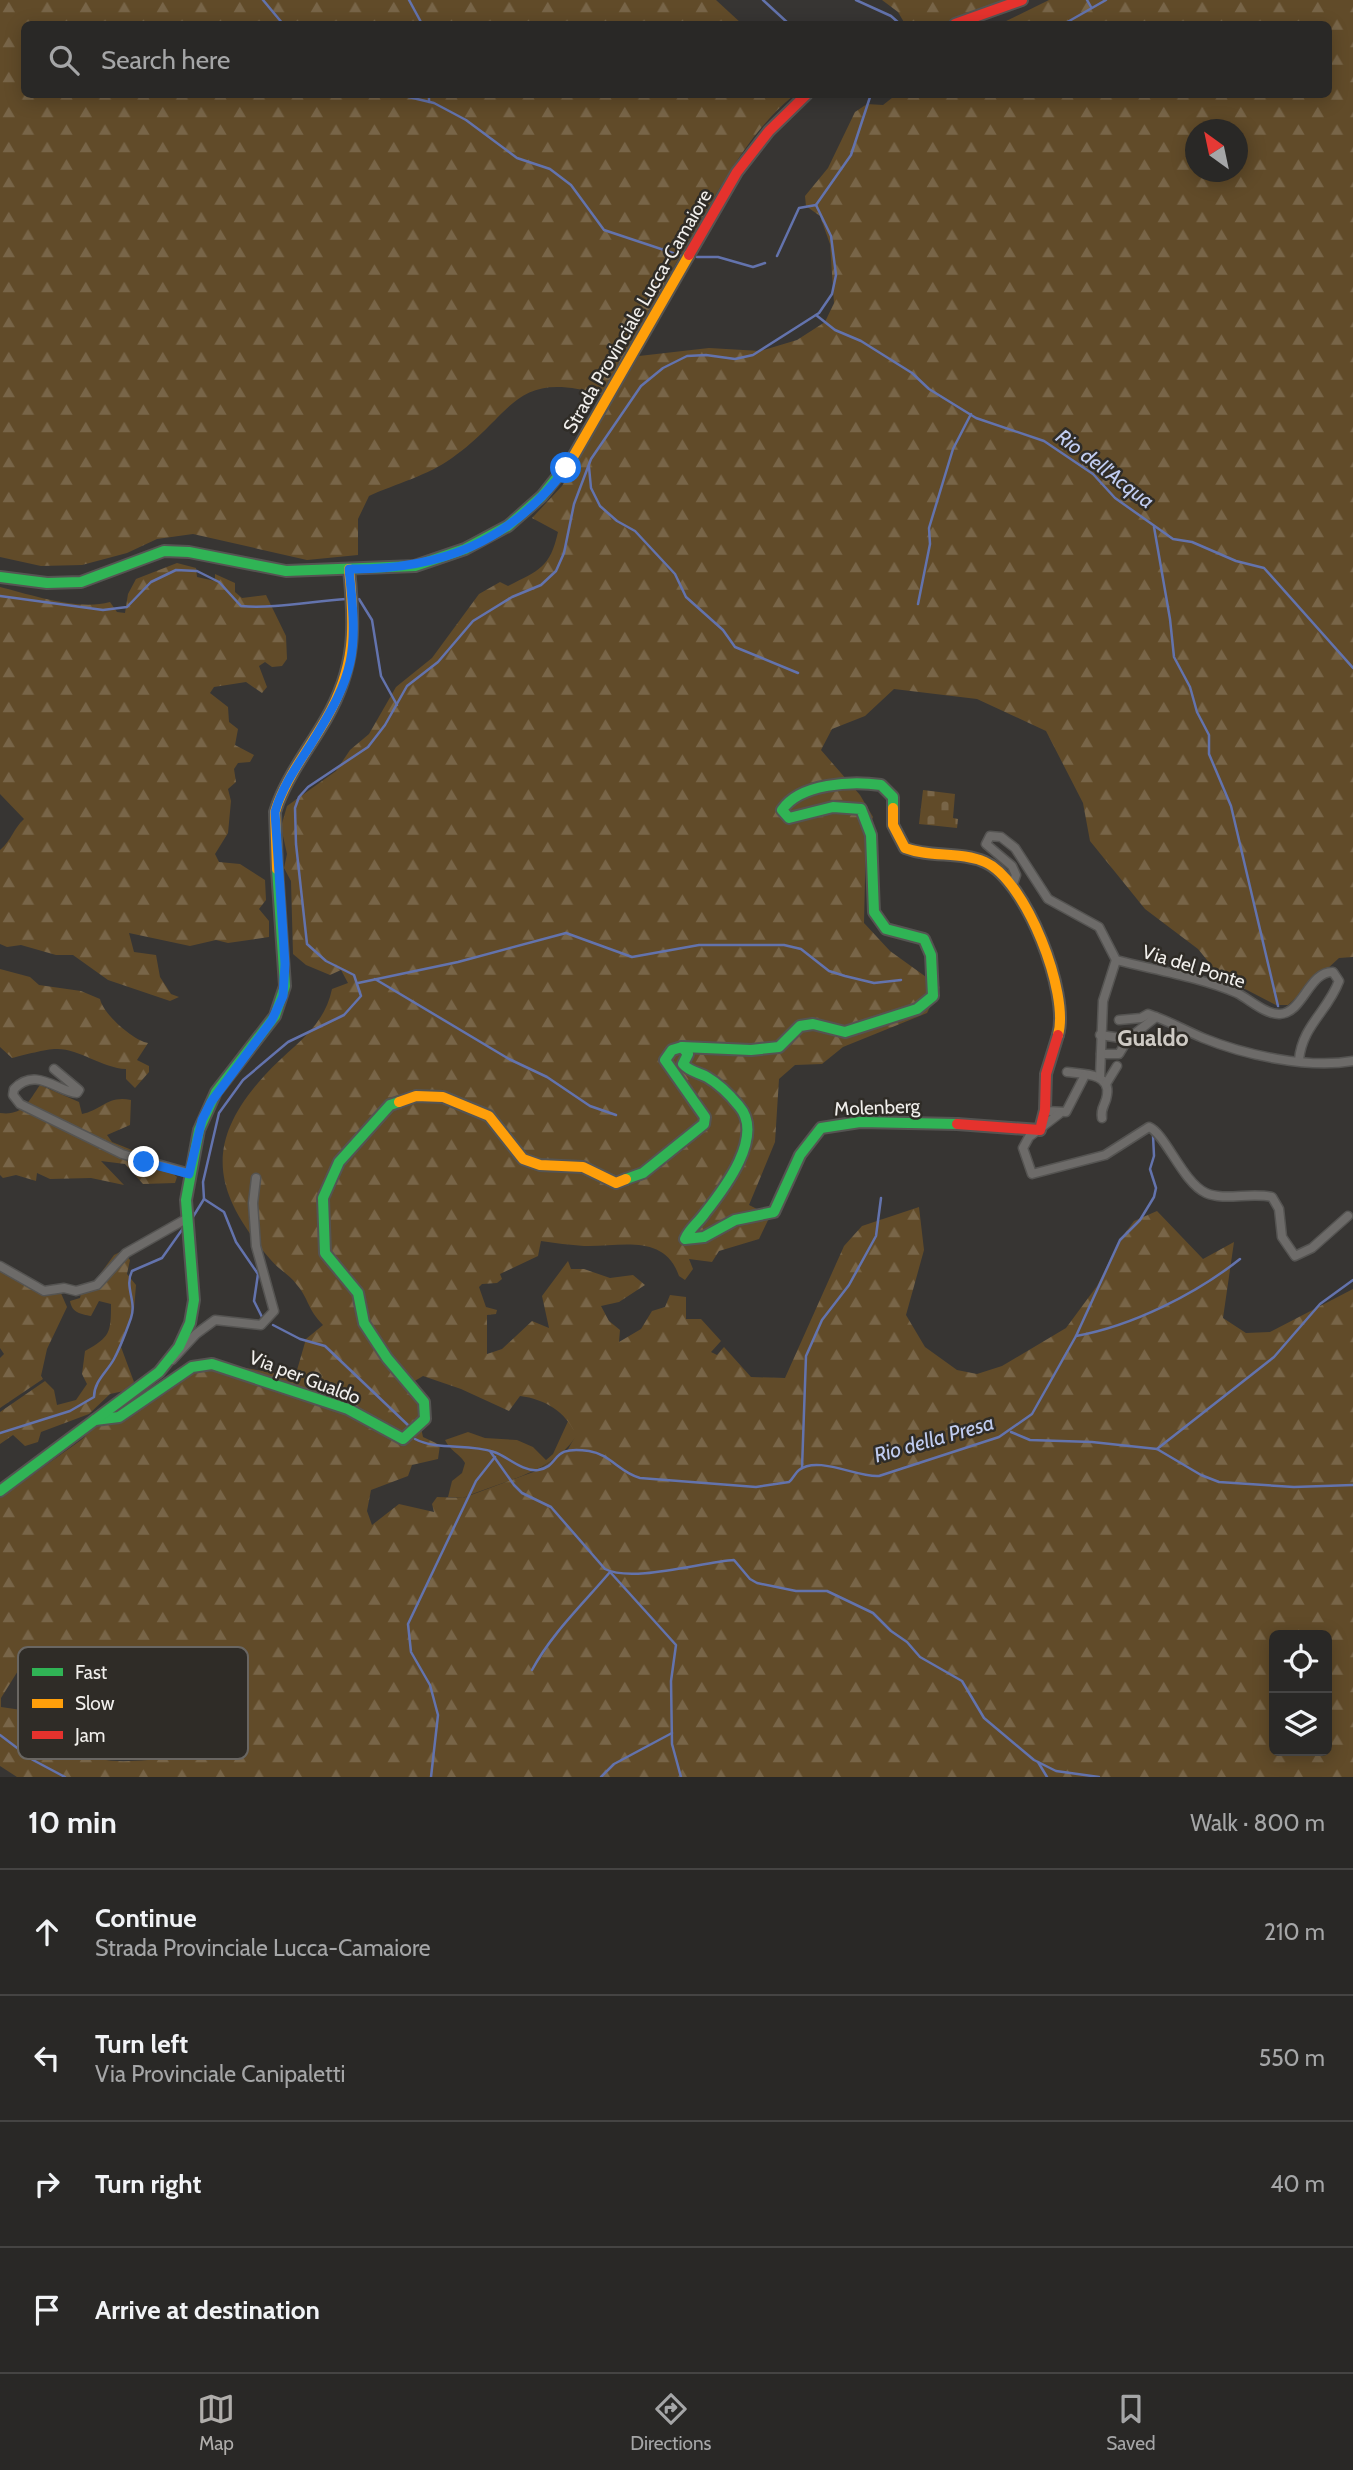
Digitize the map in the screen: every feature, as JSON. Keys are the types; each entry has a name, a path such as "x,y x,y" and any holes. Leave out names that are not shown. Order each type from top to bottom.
{"street":[{"path":"990,12 998,0"},
{"path":"964,21 1023,0"},
{"name":"Strada Provinciale Lucca-Camaiore","path":"0,577 47,583 80,582 164,551 189,552 248,566 286,571 409,567 453,555 508,526 548,489 589,431 737,172 769,131 803,98"},
{"path":"170,1361 186,1337 195,1310 196,1290 186,1224 189,1174 202,1120 211,1102 272,1020 283,996 285,964 275,812 283,789 327,718 350,672 354,619 349,569"},
{"path":"682,1047 751,1050 779,1047 800,1026 813,1024 845,1032 917,1009 933,996 931,955 924,939 886,929 874,912 871,835 869,823 861,809 830,806 789,818 782,810 788,801 848,783 881,785 893,797 893,825 905,848 917,853 983,861 1013,884 1029,915 1046,966 1055,980 1061,1006 1061,1021 1046,1076 1046,1120 1040,1130"},
{"name":"Via del Ponte","path":"1013,884 1016,875 1012,866 986,844 990,836 1001,837 1015,848 1048,899 1098,927 1116,960 1228,990 1283,1014 1319,977 1326,972 1333,972 1339,981 1336,991 1304,1035 1299,1060"},
{"path":"1102,1118 1100,1110 1107,1095 1103,1081 1100,1035 1103,1001 1116,960"},
{"path":"1119,1020 1141,1018 1148,1014 1220,1044 1285,1060 1338,1063 1353,1061"},
{"path":"1101,1054 1119,1055 1128,1039 1156,1017"},
{"path":"1100,1035 1128,1039"},
{"name":"Molenberg","path":"682,1047 688,1054 683,1064 687,1070 709,1078 747,1115 751,1132 710,1210 685,1239 705,1238 729,1223 774,1212 812,1137 832,1124 953,1123 1040,1130"},
{"name":"Via per Gualdo","path":"95,1420 118,1417 192,1367 212,1364 348,1409 389,1434 403,1439 425,1419 424,1402 364,1323 358,1293 325,1252 323,1198 339,1162 390,1105 416,1096 443,1097 489,1116 523,1159 540,1166 583,1167 616,1183 643,1173 704,1124 705,1117 693,1097 671,1076 665,1060 672,1050 682,1047"},
{"path":"1103,1081 1117,1066"},
{"path":"54,1069 79,1090 78,1094 52,1083 30,1081 14,1089 13,1095 20,1104 122,1154 189,1174"},
{"path":"1067,1072 1103,1081"},
{"path":"1085,1075 1066,1112 1059,1114 1029,1137 1023,1148 1032,1174 1105,1155 1127,1143 1143,1129 1154,1128 1174,1160 1202,1191 1219,1196 1242,1194 1272,1197 1279,1209 1283,1237 1295,1256 1312,1248 1348,1216"},
{"path":"1045,1111 1059,1114"},
{"path":"0,1491 180,1354 196,1334 215,1320 261,1325 274,1311 256,1246 253,1203 256,1178"},
{"path":"0,1266 44,1291 76,1291 97,1284 126,1253 186,1224"}],"green space":[{"path":"0,0 716,0 739,21 21,21 21,98 791,98 751,141 727,177 603,395 573,388 550,387 532,391 517,400 473,442 443,464 369,496 358,519 358,555 307,560 193,534 157,539 127,553 82,565 41,566 0,557"},
{"path":"882,0 1005,0 949,21 903,21 898,12"},
{"path":"1049,0 1353,0 1353,957 1339,958 1288,1005 1276,1005 1220,976 1198,949 1145,909 1090,841 1083,803 1046,731 977,699 894,689 865,716 832,729 821,750 860,795 873,817 866,836 864,923 890,951 940,987 927,1013 843,1047 822,1064 795,1065 779,1079 775,1142 749,1205 759,1210 704,1235 691,1235 729,1180 753,1132 749,1114 688,1069 682,1045 661,1060 669,1076 701,1118 700,1122 641,1170 616,1179 525,1156 491,1113 444,1094 388,1102 320,1197 322,1254 355,1295 361,1324 421,1404 422,1415 402,1435 235,1366 295,1377 306,1339 323,1325 294,1281 273,1263 251,1235 227,1190 223,1168 224,1146 231,1124 245,1100 265,1075 314,1026 328,1003 332,989 348,983 341,970 330,975 306,965 293,954 291,881 284,868 287,854 281,827 287,806 336,771 350,750 369,734 396,687 432,658 479,594 500,582 508,586 547,561 558,532 532,518 562,486 639,356 709,348 760,351 797,340 825,322 834,303 830,244 820,216 806,206 805,196 828,168 855,112 867,104 883,105 892,98 1332,98 1332,21 1006,21"},
{"path":"177,563 196,568 197,577 215,581 215,574 235,583 235,592 242,598 266,595 286,636 287,659 282,666 272,667 265,662 259,666 267,687 262,693 246,682 214,687 210,693 228,707 229,722 238,729 235,745 254,755 250,762 238,763 234,769 236,782 228,789 231,801 228,833 215,854 219,862 240,864 265,880 266,900 259,909 269,921 269,937 228,943 216,940 190,946 129,933 134,952 156,955 160,977 171,994 179,997 170,1001 108,980 73,955 56,955 21,945 7,947 0,944 0,850 24,819 0,794 0,587 40,598 84,605 110,602 117,612 125,613 128,594 136,579"},
{"path":"923,790 955,794 953,818 958,819 957,828 919,824"},
{"path":"0,969 30,977 39,985 81,991 100,999 107,1012 120,1026 148,1043 137,1060 149,1066 149,1072 135,1088 126,1079 126,1069 73,1052 52,1049 12,1058 0,1047"},
{"path":"682,1050 685,1054 682,1058 734,1103 745,1117 747,1129 735,1161 682,1238 770,1216 759,1239 719,1251 712,1262 689,1259 693,1269 685,1280 679,1276 672,1262 663,1253 652,1248 640,1245 584,1246 541,1241 538,1256 500,1274 502,1279 497,1283 482,1284 479,1287 486,1307 497,1310 496,1314 487,1315 487,1354 502,1349 532,1321 549,1328 542,1296 568,1261 571,1269 584,1269 610,1278 633,1275 645,1285 619,1302 601,1306 609,1321 620,1330 619,1342 641,1329 652,1311 665,1307 670,1295 686,1297 686,1319 701,1319 721,1341 711,1352 717,1355 724,1347 751,1377 785,1378 844,1246 862,1226 919,1207 924,1250 906,1315 925,1347 957,1370 977,1374 1002,1366 1066,1328 1097,1286 1120,1240 1134,1221 1157,1211 1203,1259 1234,1242 1223,1318 1246,1333 1270,1332 1353,1289 1353,1777 17,1777 0,1766 0,1498 81,1440 101,1421 202,1366 347,1411 403,1441 421,1428 423,1437 440,1445 438,1459 412,1465 408,1476 371,1490 367,1511 372,1525 399,1504 434,1512 432,1504 437,1497 463,1498 536,1471 567,1451 576,1435 572,1427 554,1408 538,1400 520,1396 509,1411 461,1389 423,1376 413,1382 389,1356 366,1322 360,1292 328,1252 326,1199 341,1163 391,1107 417,1099 443,1100 487,1118 521,1161 582,1170 616,1185 706,1125 667,1060 674,1052"},
{"path":"40,1085 79,1102 82,1114 111,1101 131,1100 130,1125 107,1135 112,1142 132,1150 145,1150 177,1177 175,1183 143,1184 125,1164 101,1161 124,1185 91,1178 50,1179 37,1173 36,1181 16,1175 3,1178 0,1175 0,1113 20,1110"},
{"path":"122,1251 130,1260 127,1274 136,1285 134,1309 121,1347 134,1382 124,1391 110,1394 89,1414 41,1432 38,1442 25,1446 13,1435 0,1444 0,1412 45,1381 54,1390 57,1405 76,1400 87,1384 82,1374 85,1351 100,1342 107,1333 111,1304 99,1301 91,1316 80,1314 70,1301 80,1298 83,1284 95,1281 114,1255"},
{"path":"0,1269 35,1289 60,1291 67,1307 47,1349 41,1376 43,1379 0,1408 0,1358 4,1354 0,1348"},
{"path":"569,1419 577,1435 554,1459 526,1474 463,1498 448,1497 452,1481 462,1473 465,1463 445,1440 468,1432 485,1438 517,1440 533,1447 546,1460 553,1454"}],"waterway":[{"path":"263,0 280,21"},
{"path":"409,0 420,21"},
{"path":"763,0 786,21"},
{"path":"856,0 897,21"},
{"path":"1087,0 1091,7"},
{"path":"1069,21 1106,0"},
{"path":"413,98 434,103 466,120 517,158 550,169 571,185 604,230 682,256"},
{"path":"816,205 851,155 870,98"},
{"path":"777,256 799,208 816,205"},
{"path":"191,1220 204,1199 203,1182 219,1113 243,1080 288,1042 344,1015 361,996 354,975 326,961 307,944 296,844 295,808 299,797 308,787 368,747 385,725 407,686 438,662 473,621 512,597 541,585 556,571 564,553 574,504 591,459 641,386 663,368 687,356 706,355 735,359 753,355 819,313 832,294 836,275 831,236 816,205"},
{"path":"697,257 718,257 753,267 765,263"},
{"name":"Rio dell'Acqua","path":"816,315 835,330 861,341 912,373 929,389 976,418 1044,441 1093,474 1115,498 1173,539 1192,542 1236,561 1264,568 1353,668"},
{"path":"918,604 930,544 929,528 953,449 971,414"},
{"path":"589,467 591,488 600,506 617,521 635,531 675,574 686,597 723,630 735,647 798,673"},
{"path":"1154,527 1174,657 1190,687 1197,712 1209,735 1209,754 1231,806 1278,1006"},
{"path":"0,596 103,610 127,607 151,582 176,570 197,571 219,582 241,606 280,606 346,599"},
{"path":"359,599 372,620 381,676 397,705"},
{"path":"358,983 458,962 566,933 632,957 699,945 784,945 801,949 829,971 845,976 874,983 901,980"},
{"path":"375,979 509,1059 547,1077 590,1106 616,1115"},
{"name":"Rio della Presa","path":"415,1439 433,1445 484,1449 532,1470 545,1468 561,1453 576,1450 596,1453 640,1478 756,1487 789,1482 799,1470 817,1465 879,1476 999,1437 1032,1414 1076,1336 1120,1240 1140,1220 1154,1197 1156,1188 1150,1169 1154,1156 1153,1135"},
{"path":"802,1468 806,1356 822,1320 849,1285 876,1236 881,1198"},
{"name":"Rio della Presa","path":"204,1199 224,1212 236,1242 258,1274 254,1301 263,1319"},
{"path":"0,1433 70,1411 94,1397 96,1386 117,1354 131,1318 133,1306 129,1283 132,1271 162,1258 184,1227"},
{"path":"1076,1336 1119,1325 1162,1307 1204,1284 1240,1259"},
{"path":"1157,1449 1274,1357 1320,1304 1353,1280"},
{"name":"Rio della Presa","path":"273,1325 300,1339 325,1346 410,1427"},
{"name":"Rio della Presa","path":"1011,1432 1030,1440 1092,1442 1157,1449 1201,1475 1219,1482 1294,1487 1353,1485"},
{"path":"490,1451 514,1485 522,1493 551,1507 605,1569 617,1573 649,1573 734,1560 750,1579 757,1583 796,1591 827,1591 873,1613 920,1657 962,1681 984,1718 1034,1760 1056,1771 1099,1777"},
{"path":"431,1777 438,1715 430,1685 411,1652 408,1624 476,1481 495,1457"},
{"path":"532,1670 558,1631 610,1572"},
{"path":"611,1573 676,1645 671,1681 672,1744 681,1777"},
{"path":"601,1777 614,1764 672,1733"},
{"path":"0,1735 18,1749"},
{"path":"32,1759 65,1777"},
{"path":"1038,1762 1047,1777"}],"traffic: fast":[{"path":"0,577 47,583 81,582 164,551 189,552 286,571 415,566 465,549 508,526 542,496 573,457"},
{"path":"626,1179 643,1173 704,1124 705,1117 665,1060 672,1050 682,1047 751,1050 779,1047 800,1026 813,1024 845,1032 917,1009 933,996 931,955 924,939 886,929 874,912 871,835 861,809 833,807 789,818 782,810 790,801 814,789 856,783 881,785 893,797 893,808"},
{"path":"0,1491 159,1372 179,1347 190,1323 194,1300 186,1200 199,1130 216,1092 275,1016 285,986 277,869"},
{"path":"682,1047 688,1054 683,1064 720,1086 732,1098 746,1118 747,1132 745,1147 731,1177 685,1239 704,1237 735,1220 774,1212 800,1155 821,1128 860,1122 957,1124"},
{"path":"95,1420 119,1417 192,1367 212,1364 348,1409 403,1439 425,1419 424,1402 387,1358 364,1323 358,1293 325,1253 323,1198 339,1162 390,1105 399,1102"}],"traffic: slow":[{"path":"573,457 689,255"},
{"path":"277,869 275,812 278,803 336,700 348,664 352,628 349,569"},
{"path":"893,808 893,825 905,848 985,862 1000,873 1015,891 1029,914 1051,967 1060,1017 1058,1035"},
{"path":"399,1102 416,1096 443,1097 489,1116 523,1159 540,1165 583,1167 616,1183 626,1179"}],"traffic: jam":[{"path":"963,21 1022,0"},
{"path":"689,255 737,172 769,131 803,98"},
{"path":"957,1124 1040,1130 1045,1110 1046,1074 1058,1035"}],"district":[{"name":"Gualdo","path":"1153,1038"}],"route":[{"path":"144,1162 189,1174 202,1120 211,1102 272,1020 283,996 285,964 275,812 283,789 327,718 350,672 354,619 349,569 409,567 430,563 466,550 513,522 529,509 566,468"}]}
